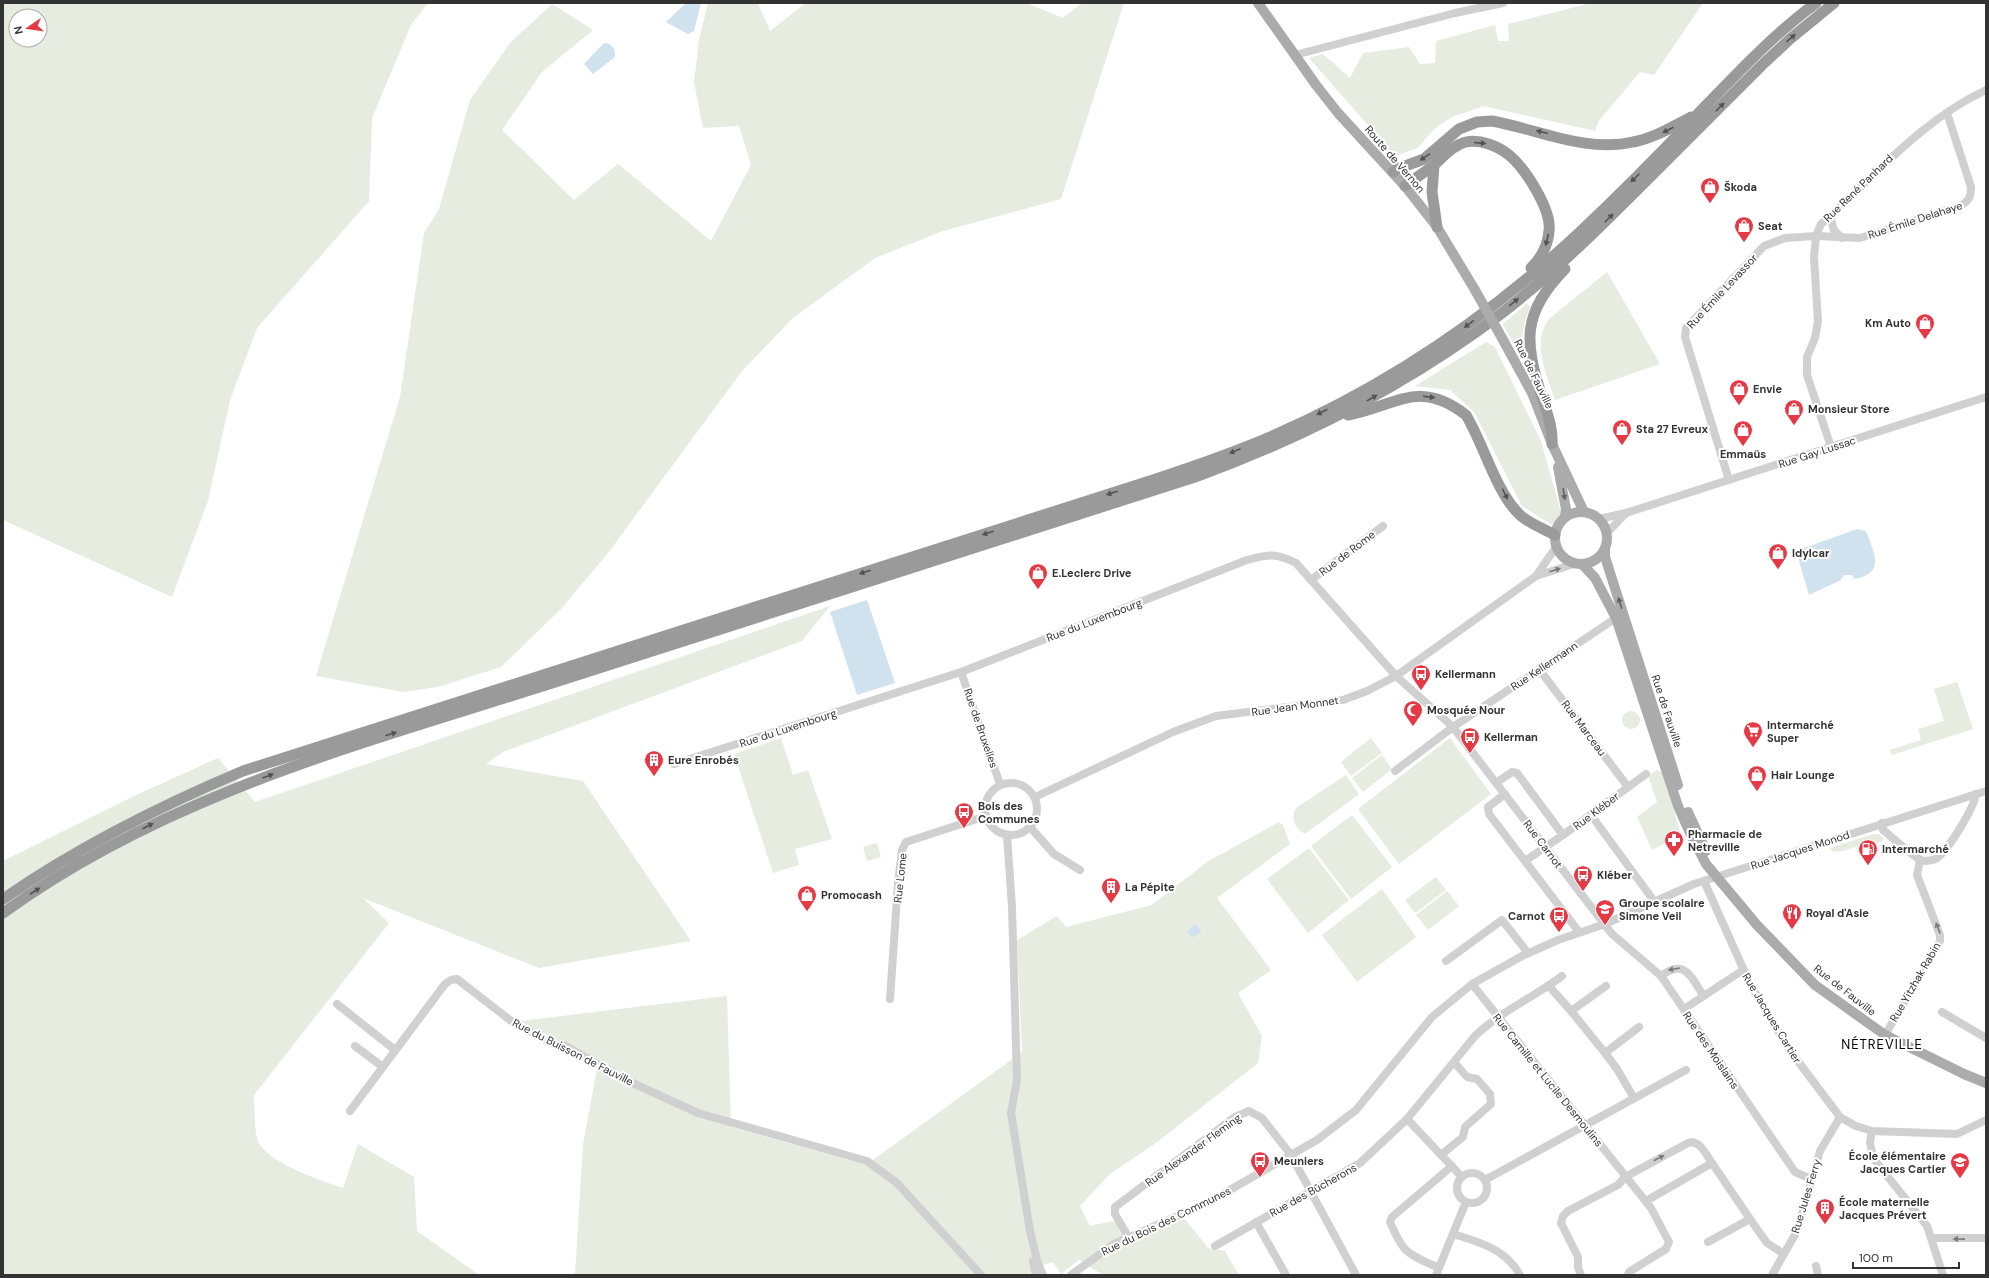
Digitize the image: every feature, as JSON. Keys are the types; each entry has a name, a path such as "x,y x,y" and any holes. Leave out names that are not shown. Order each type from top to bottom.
{"highway":[{"path":"3,899 74,853 181,798 243,771 1219,458 1272,436 1356,394 1457,333 1500,300 1579,232 1770,42 1816,3"},
{"path":"3,913 95,854 158,821 235,787 426,723 1195,477 1270,448 1337,417 1412,374 1465,340 1502,312 1581,246 1768,60 1834,3"},
{"path":"1392,172 1424,159 1459,129 1478,122 1492,121 1587,143 1616,144 1632,143 1665,132 1702,110"},
{"path":"1405,186 1434,165 1452,149 1466,142 1484,143 1497,148 1509,155 1521,168 1539,196 1547,215 1549,230 1544,250 1535,265 1500,300"},
{"path":"1434,165 1432,192 1437,227"},
{"path":"1552,444 1552,432 1532,365 1530,352 1530,327 1537,305 1545,291 1570,263 1581,246"},
{"path":"1337,417 1365,412 1396,399 1411,396 1428,396 1444,400 1466,415 1506,495 1518,513 1527,521 1555,535"}],"main road":[{"name":"Route de Vernon","path":"1258,3 1338,113 1405,186 1437,227 1502,338"},
{"name":"Rue de Fauville","path":"1502,338 1532,393 1552,444"},
{"path":"1552,444 1584,512"},
{"path":"1552,444 1563,489 1565,517"},
{"path":"1578,512 1584,512 1599,519 1607,533 1605,550 1596,560 1579,564 1560,555 1556,547 1555,535 1557,528 1565,517 1578,512"},
{"name":"Rue de Fauville","path":"1605,550 1605,557 1685,806 1718,877"},
{"name":"Rue de Fauville","path":"1579,564 1595,578 1616,618 1678,806 1704,860 1757,925 1815,984 1885,1035 1964,1074 1986,1083"}],"street":[{"path":"1295,55 1455,13 1503,3"},
{"name":"Rue René Panhard","path":"1831,447 1807,375 1807,357 1815,338 1818,321 1814,257 1816,236 1821,224 1921,130 1946,113 1986,90"},
{"name":"Rue Émile Delahaye","path":"1816,236 1860,238 1960,206 1967,202 1971,195 1971,187 1946,113"},
{"path":"1830,216 1834,230 1842,238"},
{"name":"Rue Émile Levassor","path":"1729,480 1685,336 1686,328 1764,246 1785,238 1816,236"},
{"name":"Rue Gay Lussac","path":"1599,519 1626,513 1986,397"},
{"name":"Rue Gay Lussac","path":"1607,533 1626,513"},
{"name":"Rue de Rome","path":"1311,580 1383,526"},
{"name":"Rue Jean Monnet","path":"1035,797 1195,723 1216,716 1343,700 1367,691 1396,676 1536,576 1556,547"},
{"name":"Rue du Luxembourg","path":"674,764 961,672 1129,606 1266,555 1283,556 1296,563 1396,676 1453,727"},
{"name":"Rue Jean Monnet","path":"1536,576 1579,564"},
{"name":"Rue Kellermann","path":"1395,771 1453,727 1616,618"},
{"name":"Rue Marceau","path":"1539,669 1628,787"},
{"name":"Rue de Bruxelles","path":"961,672 1000,784"},
{"name":"Rue Carnot","path":"1453,727 1605,924"},
{"name":"Rue Carnot","path":"1496,783 1512,772 1517,773 1564,835"},
{"name":"Rue Kléber","path":"1525,861 1545,846 1564,835 1646,774"},
{"path":"1009,782 1024,786 1035,797 1037,816 1030,827 1018,834 1007,835 992,827 986,816 985,809 989,794 1000,784 1009,782"},
{"name":"Rue Jacques Monod","path":"1718,877 1986,791"},
{"path":"1505,794 1488,807 1488,811 1579,932"},
{"path":"1882,824 1883,830 1920,860 1929,861 1938,857 1963,823 1975,803 1976,794"},
{"path":"1591,815 1654,901"},
{"name":"Rue Lome","path":"890,999 898,883 902,850 906,842 986,816"},
{"path":"1030,827 1054,854 1080,870"},
{"path":"1007,835 1012,907 1017,1080 1011,1113 1030,1231 1038,1264 1043,1275"},
{"name":"Rue Yitzhak Rabin","path":"1885,1035 1940,941 1940,935 1917,875 1920,860"},
{"name":"Rue du Bois des Communes","path":"1071,1275 1101,1252 1207,1203 1317,1140 1356,1110 1432,1017 1472,984 1528,953 1579,932 1605,924 1654,901 1718,877"},
{"name":"Rue Jacques Cartier","path":"1704,881 1743,970 1788,1048 1840,1117 1856,1126 1872,1131 1957,1134 1986,1120"},
{"path":"1446,961 1502,920 1528,953"},
{"name":"Rue des Moislains","path":"1605,924 1612,934 1625,946 1641,957 1661,976 1795,1172 1811,1179"},
{"path":"1661,976 1676,968 1684,969 1688,972 1703,995"},
{"path":"1684,1009 1703,995 1743,970"},
{"name":"Rue des Bûcherons","path":"1215,1246 1360,1163 1407,1119 1475,1036 1497,1016 1549,986 1562,976"},
{"name":"Rue du Buisson de Fauville","path":"350,1111 445,984 451,980 457,979 504,1016 551,1043 564,1045 626,1080 698,1113 867,1161 897,1183 981,1275"},
{"name":"Rue Camille et Lucile Desmoulins","path":"1472,984 1625,1177 1646,1201 1669,1242 1666,1249 1629,1272 1628,1275"},
{"path":"1549,986 1617,1068 1634,1098"},
{"path":"1571,1011 1606,986"},
{"path":"337,1004 395,1050"},
{"path":"1942,1012 1986,1038"},
{"path":"1605,1053 1639,1027"},
{"path":"355,1046 382,1067"},
{"path":"1442,1155 1463,1136 1465,1128 1490,1104 1490,1094 1477,1079 1467,1077 1454,1062"},
{"path":"1485,1180 1686,1070"},
{"name":"Rue Alexander Fleming","path":"1129,1238 1115,1214 1115,1207 1235,1117 1250,1111 1262,1118 1290,1156"},
{"name":"Rue Jules Ferry","path":"1772,1275 1797,1231 1820,1151 1840,1117"},
{"path":"1407,1119 1462,1177"},
{"path":"1872,1131 1870,1142 1873,1158 1927,1226 1943,1275"},
{"path":"1581,1275 1578,1268 1578,1257 1561,1222 1563,1216 1568,1211 1618,1185 1625,1177 1692,1141 1698,1144 1767,1243 1784,1254"},
{"path":"1290,1156 1356,1275"},
{"path":"1646,1201 1712,1164"},
{"path":"1452,1166 1392,1217 1390,1222 1398,1241 1408,1254 1438,1271 1466,1202"},
{"path":"1474,1173 1485,1180 1487,1189 1484,1198 1475,1203 1466,1202 1462,1199 1457,1190 1459,1181 1462,1177 1474,1173"},
{"path":"1708,1242 1750,1219"},
{"path":"1256,1222 1286,1275"},
{"path":"1030,1231 1031,1251 1036,1275"},
{"path":"1453,1234 1480,1243 1502,1253 1512,1263 1520,1275"},
{"path":"1932,1238 1986,1238"},
{"path":"1816,1266 1818,1275"}],"shaded area":[{"path":"3,3 428,3 411,25 372,118 369,201 257,328 230,400 208,501 172,597 3,520"},
{"path":"708,3 758,3 770,31 806,3 1026,3 1063,18 1082,3 1124,3 1061,199 943,231 875,258 793,318 742,371 608,553 560,610 501,667 438,687 403,692 316,676 400,397 424,233 439,209 470,100 510,43 552,4 593,30 542,72 502,130 574,200 618,164 711,241 751,165 739,126 703,128 694,82 699,40"},
{"path":"1591,3 1703,3 1654,75 1640,72 1598,122 1595,131 1484,106 1452,117 1434,129 1418,148 1395,156 1309,58 1323,54 1350,78 1363,53 1409,47 1420,64 1435,63 1436,41 1495,25 1498,41 1509,41 1508,24"},
{"path":"1607,272 1660,364 1555,400 1542,359 1541,338 1544,328 1549,319"},
{"path":"1527,303 1530,307 1525,321 1519,355 1503,324"},
{"path":"1486,342 1495,347 1541,441 1562,516 1552,525 1522,506 1474,412 1450,390 1415,386"},
{"path":"830,606 802,641 503,752 486,764 583,781 691,941 539,968 363,898 389,923 254,1095 257,1138 261,1146 270,1155 294,1169 343,1188 358,1144 414,1177 417,1231 479,1275 3,1275 3,861 134,796 218,758 255,802"},
{"path":"1957,682 1973,729 1892,755 1890,750 1921,740 1918,729 1944,721 1934,689"},
{"path":"1627,711 1635,711 1640,716 1638,727 1635,729 1627,729 1622,724 1622,716"},
{"path":"781,738 793,775 808,770 832,839 795,849 799,865 773,873 734,754"},
{"path":"1371,738 1382,753 1351,776 1341,762"},
{"path":"1450,738 1491,794 1399,864 1358,809"},
{"path":"1382,755 1392,769 1363,792 1352,778"},
{"path":"1657,770 1663,773 1681,835 1652,850 1637,817 1657,802 1648,776"},
{"path":"1346,775 1359,794 1305,834 1301,832 1294,823 1293,816 1296,808"},
{"path":"1352,815 1392,867 1351,899 1311,846"},
{"path":"1279,822 1283,825 1290,844 1217,898 1271,970 1238,993 1262,1036 1258,1063 1156,1143 1111,1173 1080,1206 1090,1226 1113,1221 1126,1231 1129,1239 1185,1219 1208,1248 1225,1251 1239,1275 1103,1275 1079,1260 1061,1274 1053,1262 1031,1269 1033,1275 575,1275 583,1144 598,1063 520,1021 727,996 731,1127 866,1165 1022,1052 1017,940 1057,916 1066,927 1152,905 1207,862"},
{"path":"1873,834 1878,834 1884,838 1882,842 1839,852 1832,851 1830,848"},
{"path":"877,843 881,857 867,861 863,847"},
{"path":"1309,848 1349,900 1308,933 1267,879"},
{"path":"1436,877 1446,890 1415,913 1405,900"},
{"path":"1382,889 1416,937 1357,982 1322,935"},
{"path":"1447,891 1459,906 1428,930 1416,915"}],"water":[{"path":"686,3 701,3 694,31 688,34 666,22"},
{"path":"604,43 607,43 613,47 615,57 593,74 584,64"},
{"path":"1857,529 1866,531 1872,547 1875,561 1871,572 1865,576 1855,579 1852,575 1844,575 1841,580 1809,595 1796,551"},
{"path":"867,600 895,683 857,695 830,612"},
{"path":"1196,924 1201,931 1192,938 1187,931"}],"place":[{"name":"Škoda","path":"1710,204"},
{"name":"Seat","path":"1744,243"},
{"name":"Km Auto","path":"1925,340"},
{"name":"Envie","path":"1739,406"},
{"name":"Monsieur Store","path":"1794,426"},
{"name":"Sta 27 Evreux","path":"1622,446"},
{"name":"Emmaüs","path":"1743,447"},
{"name":"Idylcar","path":"1778,570"},
{"name":"E.Leclerc Drive","path":"1038,590"},
{"name":"Kellermann","path":"1421,691"},
{"name":"Mosquée Nour","path":"1413,727"},
{"name":"Intermarché Super","path":"1753,748"},
{"name":"Kellerman","path":"1470,754"},
{"name":"Eure Enrobés","path":"654,777"},
{"name":"Hair Lounge","path":"1757,792"},
{"name":"Bois des Communes","path":"964,829"},
{"name":"Pharmacie de Netreville","path":"1674,857"},
{"name":"Intermarché","path":"1868,866"},
{"name":"Kléber","path":"1583,892"},
{"name":"La Pépite","path":"1111,904"},
{"name":"Promocash","path":"807,912"},
{"name":"Groupe scolaire Simone Veil","path":"1605,926"},
{"name":"Royal d'Asie","path":"1792,930"},
{"name":"Carnot","path":"1559,933"},
{"name":"Meuniers","path":"1260,1178"},
{"name":"École élémentaire Jacques Cartier","path":"1960,1179"},
{"name":"École maternelle Jacques Prévert","path":"1825,1225"}],"district":[{"name":"NÉTREVILLE","path":"1882,1044"}]}
